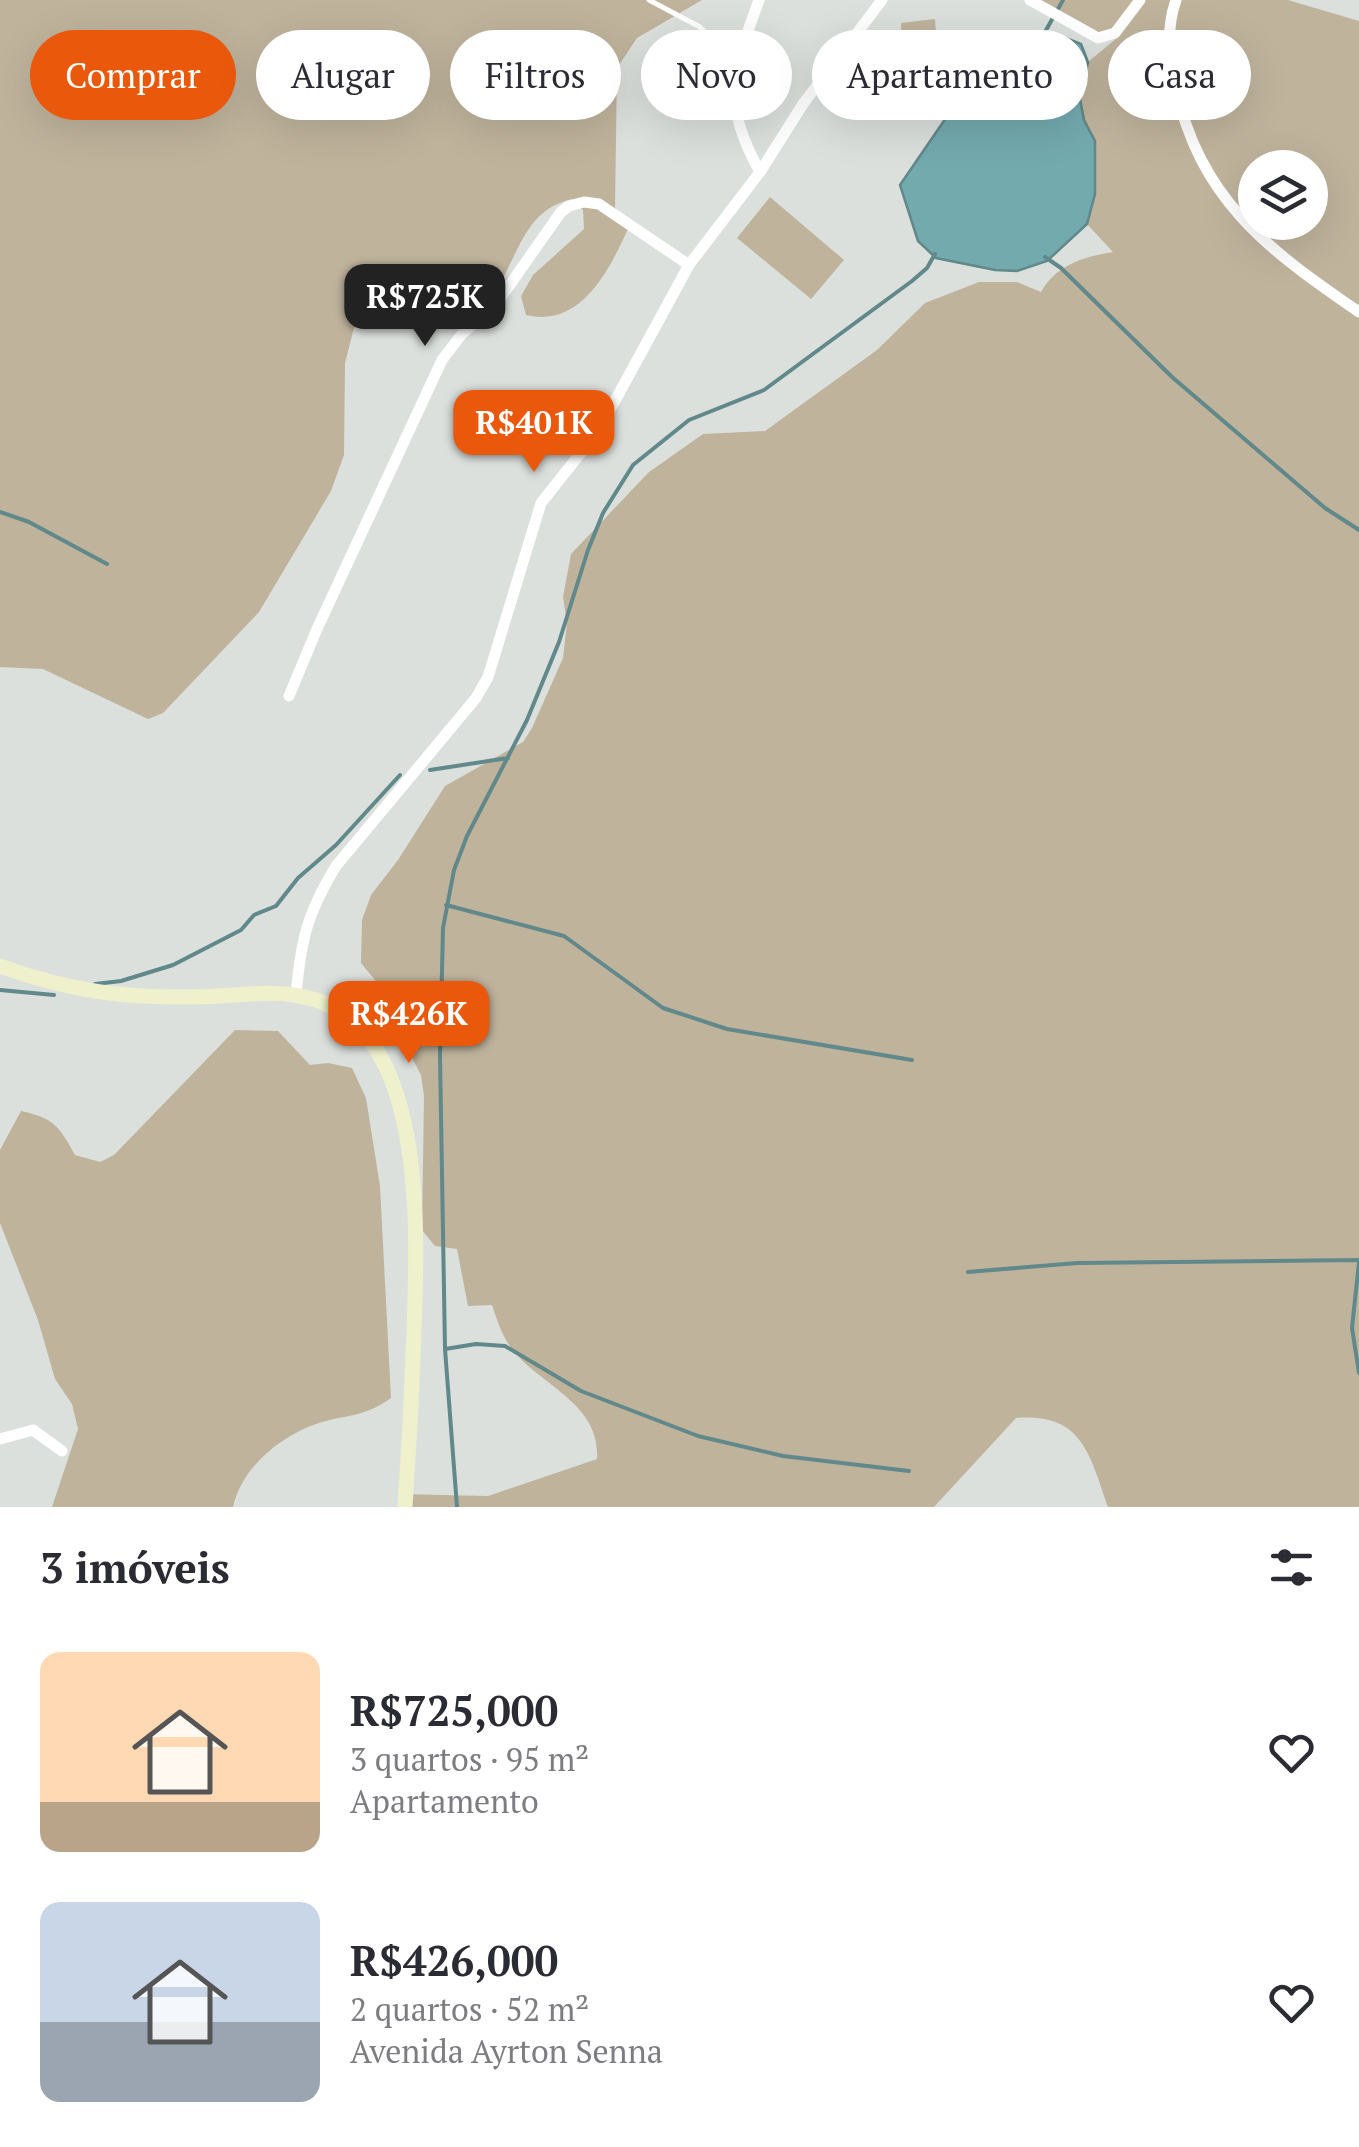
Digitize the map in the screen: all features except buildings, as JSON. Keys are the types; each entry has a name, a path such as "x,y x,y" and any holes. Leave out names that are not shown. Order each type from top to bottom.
{"street":[{"path":"748,30 759,0"},
{"path":"296,995 300,941 319,894 336,866 476,698 488,677 541,503 598,430 690,265 882,0"},
{"path":"1030,0 1103,38 1115,33 1140,0"},
{"path":"1176,0 1170,27 1170,55 1182,116 1208,177 1279,254 1359,312"},
{"path":"738,120 760,172"},
{"path":"290,696 317,629 442,360 511,286 561,212 578,203 600,204 690,265"},
{"path":"0,966 49,984 109,995 155,998 296,995 330,1004 360,1028 387,1072 405,1131 415,1201 417,1239 405,1507"},
{"path":"0,1439 33,1430 62,1451"}],"lane":[{"path":"649,0 702,30"}],"shaded area":[{"path":"0,0 702,0 651,30 641,30 641,36 621,62 621,30 450,30 450,120 616,120 615,208 631,222 615,257 593,290 564,312 546,317 526,315 521,296 533,275 584,229 583,210 572,199 544,212 534,223 497,288 474,310 455,305 426,286 410,289 354,328 345,363 344,455 331,491 259,612 163,713 148,719 43,669 0,667"},
{"path":"1033,0 1288,0 1359,21 1359,1507 1108,1507 1080,1440 1056,1422 1016,1418 934,1507 398,1507 399,1494 488,1496 597,1459 596,1440 589,1423 566,1396 512,1349 492,1305 468,1306 457,1249 435,1246 422,1230 421,1075 401,1037 389,997 361,963 362,920 371,895 445,786 523,742 563,658 567,623 563,597 571,554 649,472 703,434 765,431 877,350 925,303 979,282 1017,282 1041,292 1047,282 1072,263 1113,252 1087,224 1095,194 1095,142 1084,120 1088,120 1088,62 1108,45 1108,120 1251,120 1251,30 1108,30 1108,39 1101,39"},
{"path":"935,19 936,30 901,30 901,23"},
{"path":"770,197 844,260 811,299 737,238"},
{"path":"235,1030 278,1031 310,1065 328,1063 352,1068 366,1098 380,1186 391,1398 364,1412 319,1423 290,1436 254,1466 233,1507 52,1507 78,1429 72,1404 55,1379 38,1320 0,1223 0,1150 21,1111 54,1125 75,1155 100,1162 114,1155"}],"water":[{"path":"945,120 1084,120 1095,141 1095,194 1087,224 1047,261 1017,271 936,258 918,241 900,185"}],"waterway":[{"path":"1046,30 1063,0"},
{"path":"457,1507 445,1349 440,1056 443,928 454,870 467,836 527,720 559,642 603,513 633,465 689,420 764,390 912,281 935,254"},
{"path":"1045,257 1172,377 1325,508 1359,530"},
{"path":"0,512 29,522 107,564"},
{"path":"430,770 508,758"},
{"path":"95,984 121,981 173,965 241,930 254,915 276,906 298,878 336,845 400,775"},
{"path":"446,905 564,936 663,1008 727,1029 912,1060"},
{"path":"0,990 54,995"},
{"path":"968,1272 1077,1263 1359,1260"},
{"path":"1359,1262 1352,1328 1359,1373"},
{"path":"445,1349 476,1344 505,1346 581,1391 698,1436 783,1456 909,1471"}]}
